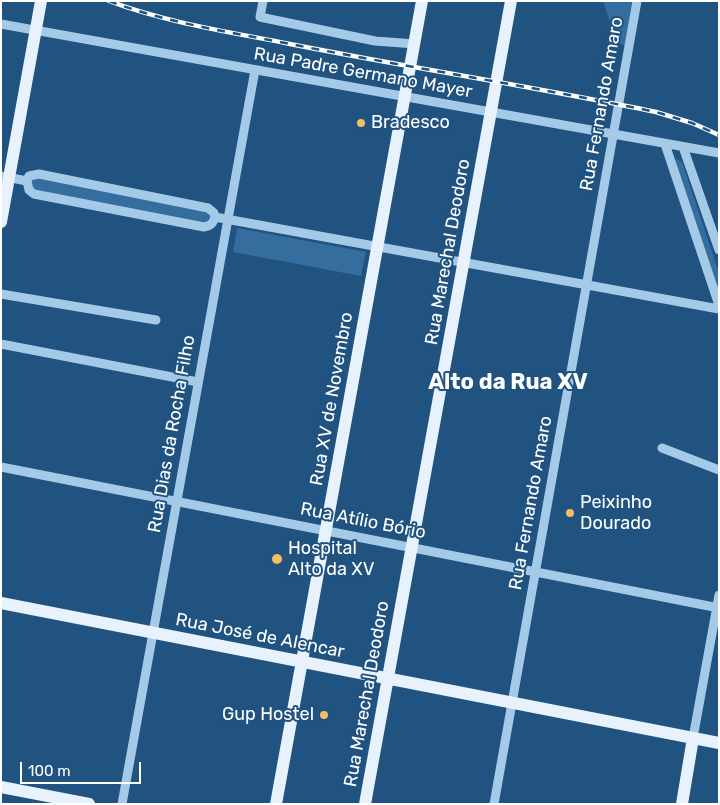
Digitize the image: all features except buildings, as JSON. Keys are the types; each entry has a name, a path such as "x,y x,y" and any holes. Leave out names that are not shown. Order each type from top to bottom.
{"main road":[{"path":"1,222 5,177 41,1"},
{"name":"Rua XV de Novembro","path":"276,804 422,1"},
{"name":"Rua Marechal Deodoro","path":"364,804 511,1"},
{"name":"Rua José de Alencar","path":"1,603 719,743"},
{"path":"682,804 693,738"},
{"path":"1,787 89,804"}],"street":[{"path":"263,1 260,17 375,42 415,44"},
{"name":"Rua Fernando Amaro","path":"494,804 637,1"},
{"name":"Rua Padre Germano Mayer","path":"1,24 719,153"},
{"name":"Rua Dias da Rocha Filho","path":"122,804 255,70"},
{"path":"665,144 719,305"},
{"path":"683,147 719,250"},
{"path":"38,174 208,208 214,213 215,218 214,222 204,227 34,194 29,190 27,181 29,176 38,174"},
{"path":"5,177 27,181"},
{"path":"215,218 719,309"},
{"path":"1,294 156,320"},
{"path":"1,344 198,382"},
{"path":"662,448 719,470"},
{"name":"Rua Atílio Bório","path":"1,466 718,608"},
{"path":"693,738 719,595"}],"shaded area":[{"path":"603,1 632,1 625,45 617,43"},
{"path":"674,160 682,162 719,273 719,298"},
{"path":"34,178 207,211 211,218 205,224 35,190 31,186"},
{"path":"237,228 366,252 361,276 233,252"}],"railway":[{"path":"109,1 153,15 222,31 656,112 692,123 719,135"}],"place":[{"name":"Bradesco","path":"361,123"},
{"name":"Peixinho Dourado","path":"570,513"},
{"name":"Hospital Alto da XV","path":"277,559"},
{"name":"Gup Hostel","path":"324,715"}],"district":[{"name":"Alto da Rua XV","path":"508,383"}]}
